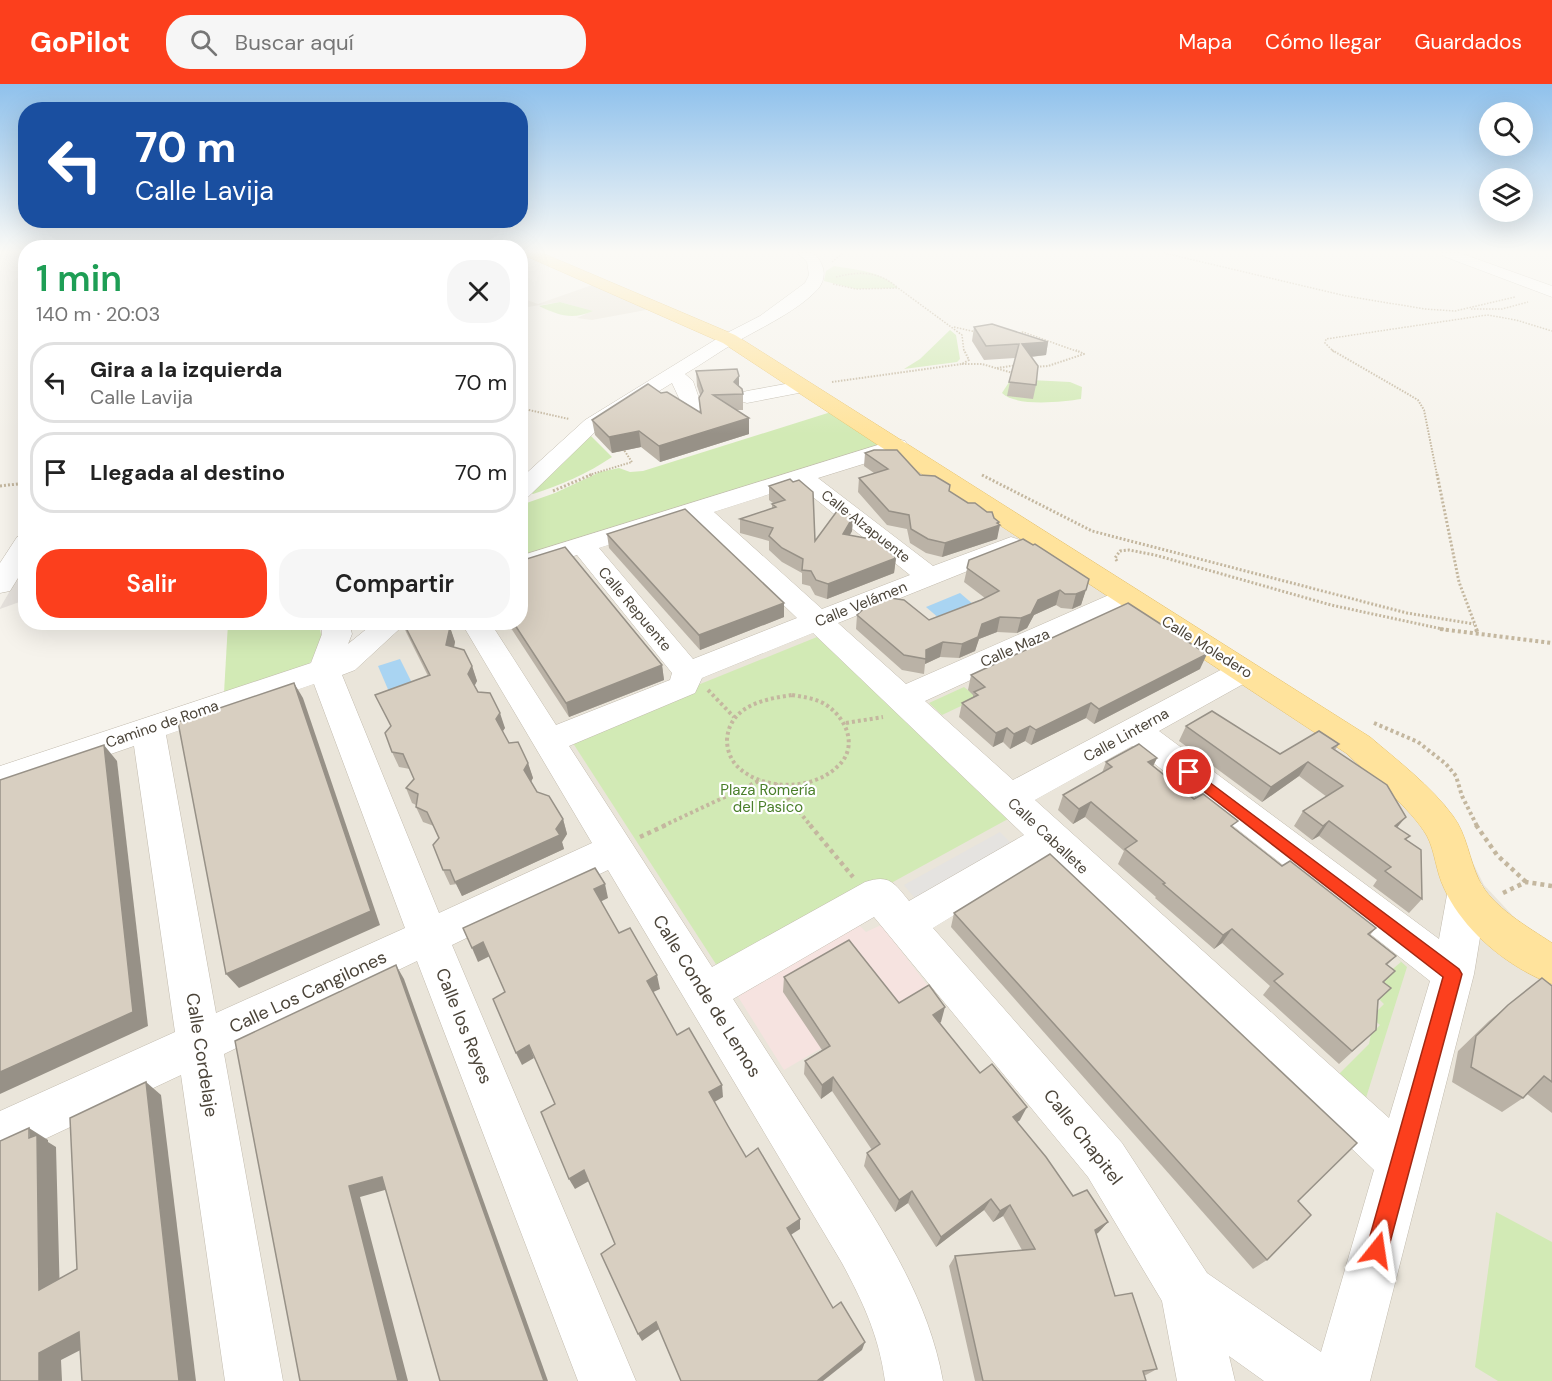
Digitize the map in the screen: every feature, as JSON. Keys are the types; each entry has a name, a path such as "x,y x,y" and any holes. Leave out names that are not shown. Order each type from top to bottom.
{"main road":[{"name":"Calle Moledero","path":"670,314 729,339 1358,745 1407,790 1442,828 1451,859 1467,895"},
{"path":"1467,895 1496,925 1552,965"}],"street":[{"path":"528,484 591,423 729,339 776,314"},
{"path":"671,375 684,381 692,407"},
{"path":"747,397 802,387"},
{"path":"528,563 897,446"},
{"name":"Calle Alzapuente","path":"801,476 930,577"},
{"name":"Calle Caballete","path":"697,509 817,622 894,708 1008,799 1401,1162"},
{"name":"Calle Velámen","path":"696,678 817,622 1034,536"},
{"name":"Calle Repuente","path":"582,546 696,678"},
{"path":"0,585 18,555"},
{"name":"Calle Maza","path":"894,708 1128,597"},
{"path":"324,669 337,634 336,630"},
{"name":"Camino de Roma","path":"0,779 344,663 383,630"},
{"name":"Calle Conde de Lemos","path":"480,630 549,741 624,845 705,993 861,1244 891,1299 911,1362 914,1381"},
{"name":"Calle los Reyes","path":"324,669 428,936 607,1381"},
{"name":"Calle Linterna","path":"1008,799 1243,671"},
{"path":"549,741 684,686 696,678"},
{"name":"Calle Cordelaje","path":"148,729 254,1381"},
{"path":"1134,730 1453,974"},
{"path":"705,993 1051,838"},
{"name":"Calle Los Cangilones","path":"0,1136 624,845"},
{"path":"1341,1381 1453,974 1467,895"},
{"name":"Calle Chapitel","path":"888,911 1105,1160 1188,1292 1206,1381"},
{"path":"1188,1292 1312,1381"}],"path":[{"path":"934,314 962,335 963,349 969,360 962,364"},
{"path":"1478,635 1459,582 1424,410 1418,400 1330,349 1325,344 1326,339 1433,321 1487,315 1508,318 1552,331"},
{"path":"951,326 978,333"},
{"path":"997,368 1018,365 1048,366 1084,354 1070,347 1023,332 1014,334"},
{"path":"802,387 962,364 997,368 1024,378"},
{"path":"528,410 591,423 626,450 632,462 603,469 549,492"},
{"path":"946,478 963,473 981,475 1092,531 1397,611 1474,624"},
{"path":"0,486 18,484"},
{"path":"1120,567 1115,558 1120,551 1129,550 1155,555 1331,605 1454,632 1552,643"},
{"path":"696,678 734,717"},
{"path":"792,695 814,699 833,709 846,723 851,738 848,753 839,767 823,777 802,783 776,784 761,780 738,767 727,751 726,733 734,717 749,705 769,697 792,695"},
{"path":"846,723 894,708"},
{"path":"1370,722 1417,741 1441,759 1456,776 1462,797 1478,827 1502,862 1526,882 1552,886"},
{"path":"624,845 761,780"},
{"path":"776,784 888,911"},
{"path":"1467,895 1502,894 1526,882"}],"shaded area":[{"path":"587,314 627,314 592,320 577,318"},
{"path":"881,441 1447,811 1484,885 1530,934 1552,949 1552,1381 0,1381 0,769 305,669 369,630 528,630 528,557"},
{"path":"18,577 18,603 0,608"},
{"path":"1000,832 1014,846 917,901 904,885"},
{"path":"853,919 866,932 881,925 928,986 784,1070 732,987"}],"green space":[{"path":"558,314 584,314 572,316"},
{"path":"950,330 956,335 960,359 957,362 904,369 920,359"},
{"path":"1011,379 1070,382 1082,387 1081,399 1040,402 1018,400 1002,393"},
{"path":"831,412 881,441 876,446 528,557 528,503 600,472 619,468 630,472 643,471"},
{"path":"585,436 591,436 612,457 564,483 533,494 528,491"},
{"path":"228,630 320,630 323,646 305,669 224,693"},
{"name":"Plaza Romería del Pasico","path":"817,637 1008,819 723,975 569,737"},
{"path":"964,687 978,698 942,715 929,703"},
{"path":"1397,958 1407,967 1365,1101 1337,1076 1369,1044 1371,1034 1380,1025 1371,1017 1384,1004 1378,998 1388,986 1381,979 1401,962"},
{"path":"1496,1212 1552,1242 1552,1381 1498,1381 1475,1367"}],"water":[{"path":"960,593 974,605 940,619 926,607"},
{"path":"400,659 413,685 390,694 378,666"}],"building":[{"path":"992,324 1048,342 1022,344 1038,366 1036,385 1009,382 1019,344 986,346 974,327"},
{"path":"737,369 739,376 734,382 742,389 743,394 713,395 749,418 659,446 639,431 609,437 592,420 648,384 661,393 667,392 701,413 699,398 703,391 696,371"},
{"path":"874,450 897,450 920,475 935,476 950,485 949,491 968,503 975,503 987,512 992,512 1000,525 945,543 928,539 911,529 909,515 889,511 859,478 888,469 865,453"},
{"path":"790,479 793,482 799,480 813,492 815,541 840,507 853,517 843,534 876,540 896,558 828,584 816,580 811,571 802,570 803,559 782,548 769,536 773,528 740,519 776,507 772,504 785,500 769,486"},
{"path":"685,509 784,603 699,635 607,534"},
{"path":"1023,539 1035,544 1089,579 1086,590 1076,594 1065,594 1060,590 1038,600 1031,614 1021,618 1000,617 982,624 978,637 962,644 943,642 926,650 926,659 904,655 857,615 877,596 904,600 929,620 981,600 999,591 967,568 969,560"},
{"path":"565,547 662,665 566,703 518,630 528,630 528,559"},
{"path":"1128,603 1207,654 1099,709 1091,703 1036,730 1030,726 1014,734 1007,728 996,733 962,703 978,695 974,692 985,687 971,675"},
{"path":"407,630 449,630 446,645 464,650 472,666 468,674 478,692 490,693 500,713 496,719 509,743 518,742 528,763 524,770 537,792 549,796 563,819 556,829 560,835 455,882 450,870 443,870 433,845 439,838 427,812 416,807 418,794 406,788 414,779 403,754 392,752 385,733 391,726 375,695 430,675"},
{"path":"294,683 371,911 226,974 178,722"},
{"path":"1212,711 1280,754 1319,731 1339,744 1332,748 1387,785 1406,817 1395,826 1410,836 1405,839 1421,850 1422,899 1385,871 1391,867 1329,821 1323,826 1303,811 1343,786 1308,762 1271,787 1186,726"},
{"path":"1139,744 1157,758 1148,762 1194,799 1203,794 1238,821 1231,826 1282,866 1290,861 1376,928 1368,934 1396,956 1386,964 1395,971 1383,982 1391,988 1378,1000 1376,1030 1352,1051 1274,981 1283,974 1232,929 1223,935 1125,849 1137,841 1091,802 1079,809 1063,795 1112,767 1106,762"},
{"path":"104,745 133,1012 0,1072 0,780"},
{"path":"1050,854 1357,1143 1298,1201 1311,1215 1267,1260 954,913"},
{"path":"595,868 605,884 594,889 619,933 630,928 657,975 647,981 677,1035 689,1028 722,1085 709,1092 728,1126 746,1157 758,1148 800,1219 787,1228 833,1308 841,1302 865,1342 817,1381 681,1381 656,1322 638,1334 601,1254 615,1244 584,1170 569,1179 541,1112 555,1104 529,1045 516,1053 493,999 505,992 483,942 472,948 463,928"},
{"path":"849,940 899,1003 929,985 945,1007 933,1015 980,1073 992,1064 1027,1107 1013,1117 1046,1157 1073,1196 1087,1190 1108,1222 1095,1230 1115,1296 1132,1293 1157,1369 1143,1371 1146,1381 983,1381 955,1256 1035,1249 1010,1205 1000,1211 991,1199 941,1237 912,1191 899,1200 867,1153 880,1144 833,1077 822,1085 805,1061 830,1046 784,977"},
{"path":"396,965 544,1381 440,1381 382,1177 349,1186 398,1381 300,1381 235,1041"},
{"path":"1542,978 1552,986 1552,1082 1544,1076 1523,1098 1471,1067 1476,1036 1508,1005"},
{"path":"146,1082 179,1381 82,1381 79,1332 39,1353 39,1381 0,1381 0,1141 29,1128 29,1138 37,1135 39,1290 77,1269 70,1118"}],"route":[{"path":"1189,772 1453,974 1377,1250"}]}
